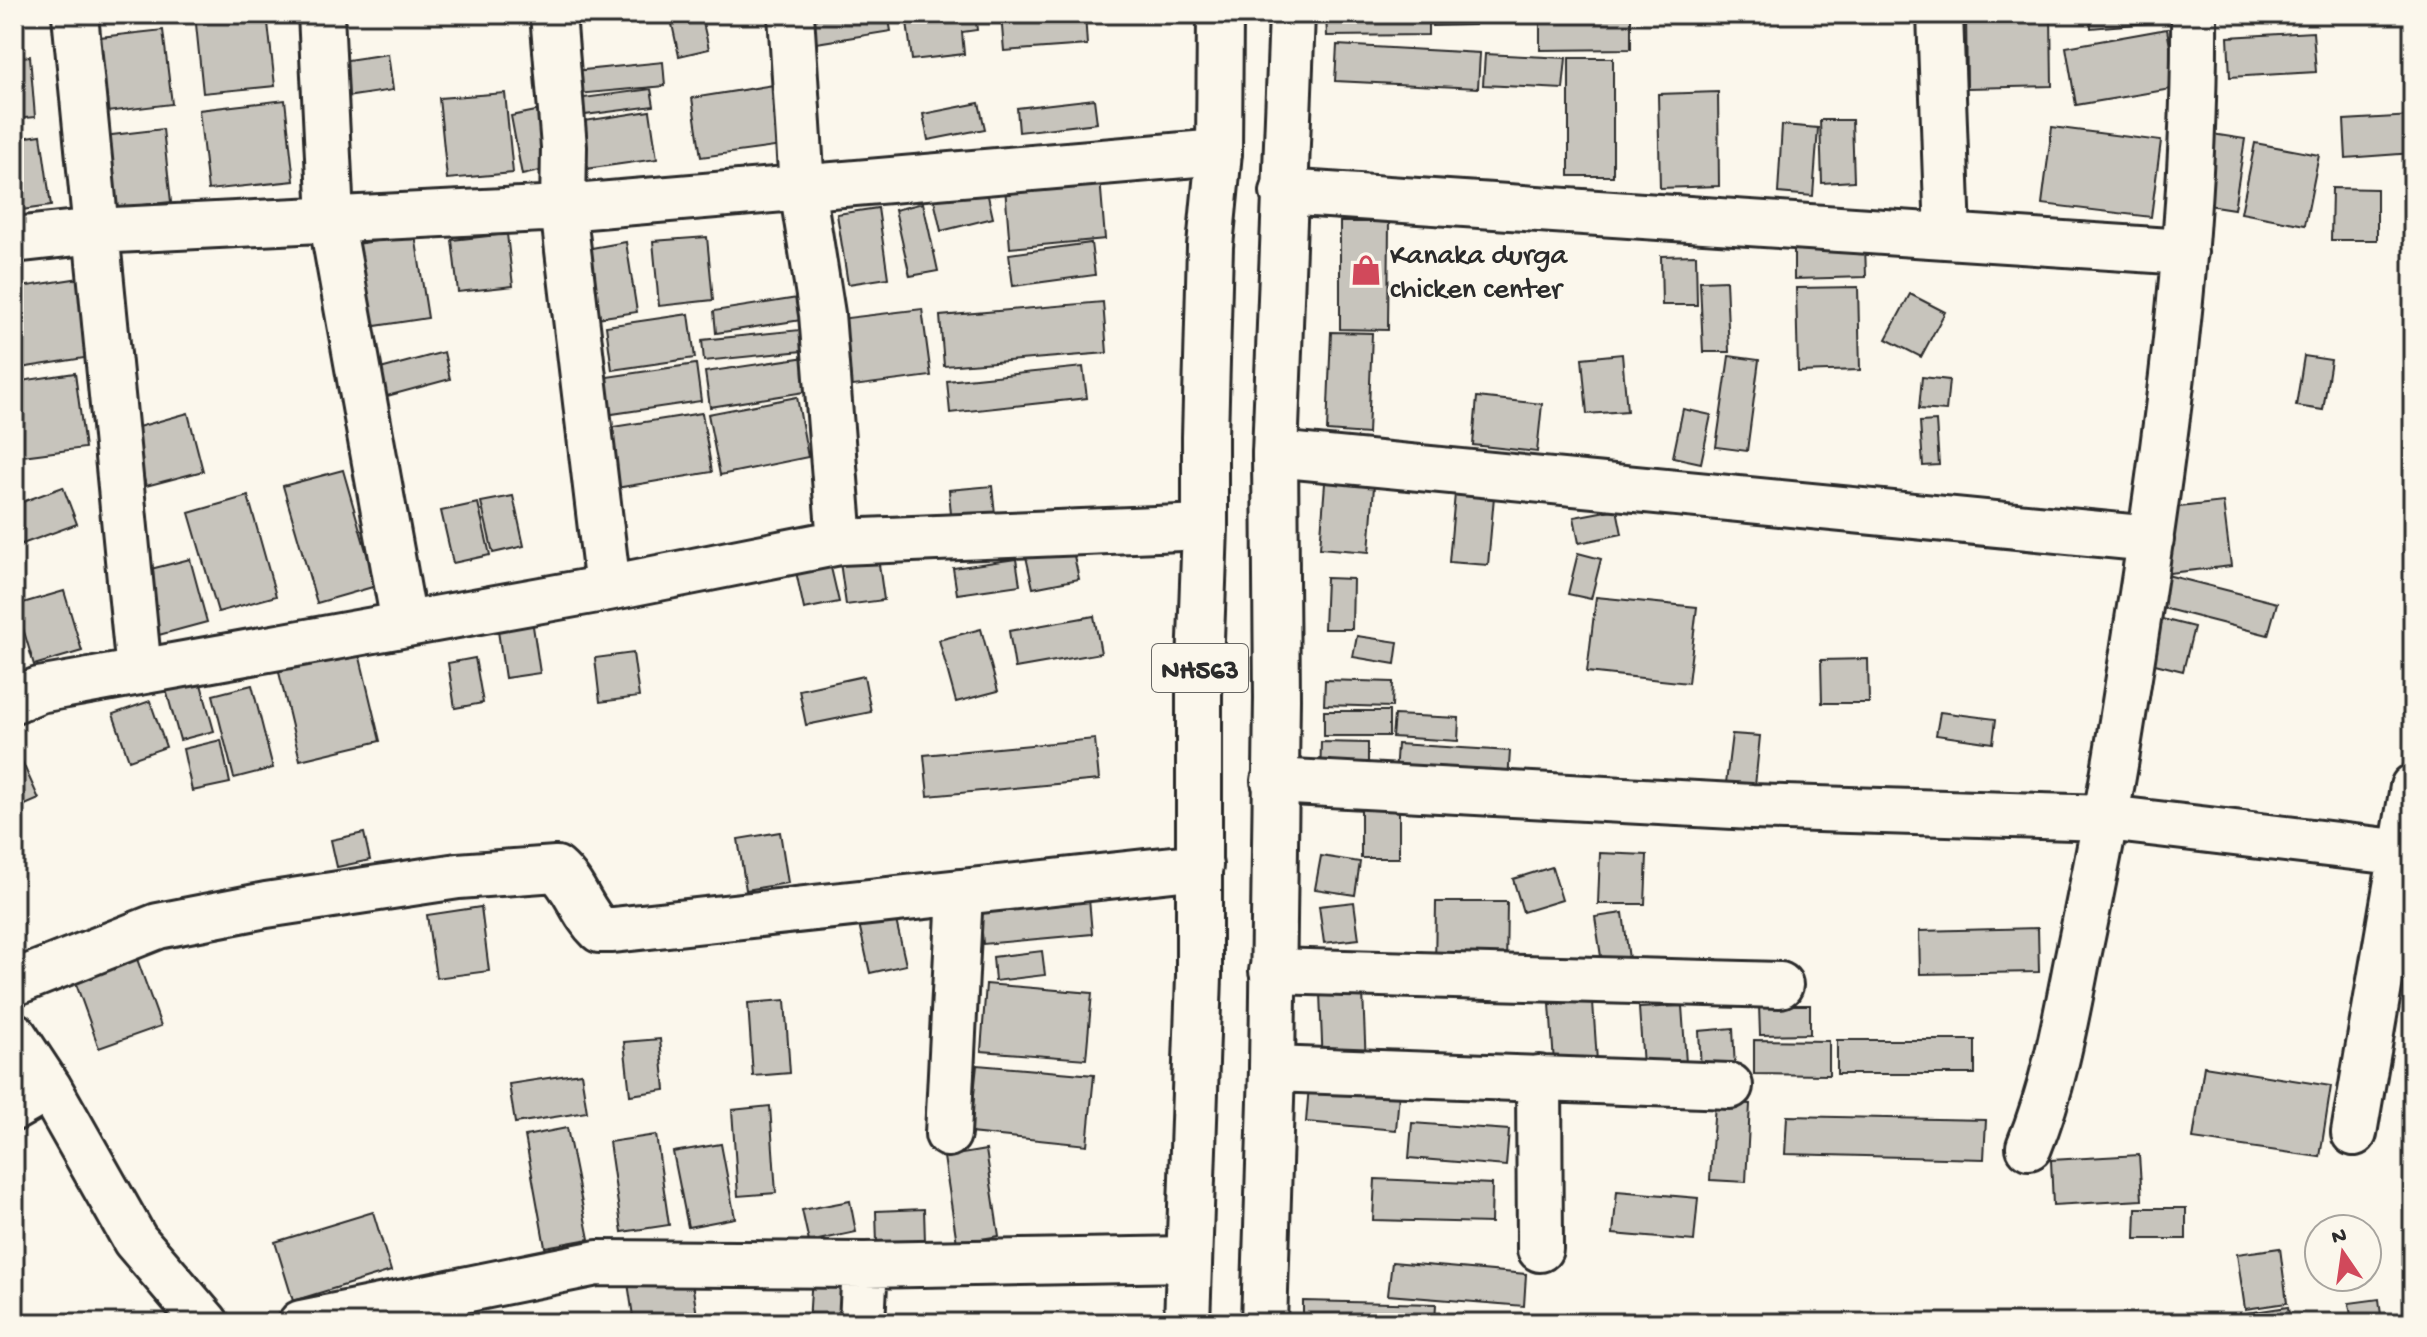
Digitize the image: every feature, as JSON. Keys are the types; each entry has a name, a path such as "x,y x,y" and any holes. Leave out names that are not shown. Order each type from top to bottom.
{"main road":[{"path":"321,14 331,218 404,623"},
{"path":"553,14 564,147 563,208 608,588"},
{"path":"791,14 802,188 822,314 840,542"},
{"name":"NH563","path":"1187,1323 1200,866 1199,695 1210,246 1219,152 1220,14"},
{"name":"NH563","path":"1264,1323 1272,1069 1277,698 1275,454 1292,14"},
{"path":"1940,14 1948,236"},
{"path":"2029,1147 2050,1097 2107,818 2151,539 2185,252 2195,106 2194,14"},
{"path":"75,15 139,672"},
{"path":"14,240 95,231 563,208 1219,152"},
{"path":"1283,192 2185,252"},
{"path":"1275,454 2151,539"},
{"path":"14,700 39,690 608,588 840,542 1205,527"},
{"path":"1274,781 1752,807 2107,818 2407,853"},
{"path":"2354,1133 2407,853 2413,787"},
{"path":"14,983 158,926 266,905 458,876 556,869 567,879 587,917 600,930 1200,866"},
{"path":"948,1134 960,892"},
{"path":"1272,971 1780,985"},
{"path":"14,1035 31,1098 135,1240 206,1323"},
{"path":"1272,1069 1730,1086"},
{"path":"1539,1078 1540,1249"},
{"path":"301,1323 597,1263 865,1265 1189,1259"},
{"path":"862,1323 865,1265"}],"building":[{"path":"195,14 267,14 275,86 203,93"},
{"path":"701,14 709,49 679,56 670,15"},
{"path":"821,14 888,14 891,31 804,45 799,18"},
{"path":"906,14 975,14 977,30 962,32 964,54 912,60"},
{"path":"1001,14 1085,14 1087,45 1004,51"},
{"path":"1326,14 1428,14 1428,35 1327,36"},
{"path":"1431,14 1474,14 1475,25 1432,26"},
{"path":"1540,14 1631,14 1631,49 1540,50"},
{"path":"1966,14 2051,14 2052,86 1967,88"},
{"path":"2090,14 2146,14 2147,23 2091,28"},
{"path":"2167,29 2177,88 2076,105 2066,47"},
{"path":"163,30 172,104 99,113 91,38"},
{"path":"2313,32 2316,72 2230,77 2228,37"},
{"path":"1337,45 1480,53 1478,88 1335,81"},
{"path":"388,54 393,90 339,98 334,62"},
{"path":"1485,54 1566,58 1563,89 1483,85"},
{"path":"30,56 35,117 14,119 14,58"},
{"path":"1569,58 1613,58 1613,176 1569,176"},
{"path":"663,62 665,86 577,94 574,71"},
{"path":"780,84 789,145 701,157 692,98"},
{"path":"651,89 654,106 577,116 576,99"},
{"path":"1718,92 1719,186 1660,188 1658,94"},
{"path":"505,93 513,173 447,179 439,98"},
{"path":"1094,99 1097,123 1019,132 1017,108"},
{"path":"285,100 294,181 208,190 199,110"},
{"path":"979,103 985,129 928,140 923,114"},
{"path":"541,110 553,168 522,175 511,116"},
{"path":"650,111 657,159 585,169 578,122"},
{"path":"2413,116 2413,153 2346,158 2344,120"},
{"path":"1820,120 1852,120 1854,181 1822,183"},
{"path":"1782,125 1818,128 1813,196 1778,193"},
{"path":"2052,127 2161,141 2151,217 2042,204"},
{"path":"163,129 171,202 102,209 95,137"},
{"path":"2199,132 2245,139 2234,209 2188,202"},
{"path":"41,135 51,206 14,211 14,139"},
{"path":"2255,143 2319,155 2305,225 2241,213"},
{"path":"1100,178 1105,239 1010,248 1005,187"},
{"path":"986,187 993,218 941,231 934,200"},
{"path":"2332,188 2377,189 2377,240 2331,240"},
{"path":"923,203 938,271 910,276 895,210"},
{"path":"878,208 888,278 848,284 837,214"},
{"path":"1340,222 1389,222 1388,330 1340,329"},
{"path":"507,234 513,286 458,292 452,240"},
{"path":"415,235 428,318 362,328 350,245"},
{"path":"707,237 713,300 659,306 653,241"},
{"path":"626,242 637,312 590,319 580,250"},
{"path":"1091,243 1095,275 1013,286 1009,254"},
{"path":"1865,243 1866,277 1794,279 1794,244"},
{"path":"1696,255 1697,305 1662,305 1661,256"},
{"path":"87,277 97,356 14,369 14,288"},
{"path":"1726,280 1729,352 1703,352 1700,281"},
{"path":"1858,287 1860,370 1798,372 1796,288"},
{"path":"1910,294 1945,312 1921,357 1886,339"},
{"path":"804,297 808,319 716,333 714,311"},
{"path":"1103,302 1107,353 944,366 940,316"},
{"path":"922,309 931,376 838,388 830,320"},
{"path":"689,314 695,358 612,370 606,326"},
{"path":"800,330 802,351 704,361 702,340"},
{"path":"1331,332 1372,333 1368,434 1327,431"},
{"path":"444,352 450,379 376,399 369,372"},
{"path":"1622,354 1627,411 1587,414 1582,358"},
{"path":"1729,356 1759,360 1747,451 1716,447"},
{"path":"2304,356 2331,360 2323,410 2296,406"},
{"path":"806,357 811,391 710,407 705,372"},
{"path":"696,364 701,401 605,415 600,378"},
{"path":"1083,367 1087,398 950,413 947,381"},
{"path":"75,373 85,448 14,457 14,382"},
{"path":"1922,377 1949,380 1946,411 1919,409"},
{"path":"797,397 808,457 720,475 708,414"},
{"path":"1477,397 1542,404 1537,452 1473,445"},
{"path":"1683,409 1711,415 1701,463 1673,457"},
{"path":"188,413 203,471 146,486 131,429"},
{"path":"702,413 712,472 610,489 600,429"},
{"path":"1936,421 1939,465 1923,466 1920,422"},
{"path":"343,470 376,586 317,603 283,486"},
{"path":"1326,470 1375,473 1369,552 1320,548"},
{"path":"1456,482 1495,485 1488,565 1449,562"},
{"path":"992,486 996,523 952,527 949,490"},
{"path":"63,487 77,524 14,547 14,505"},
{"path":"248,496 276,596 218,612 189,513"},
{"path":"513,496 524,546 493,553 481,502"},
{"path":"2223,502 2231,566 2170,573 2162,509"},
{"path":"478,503 490,555 453,563 441,511"},
{"path":"1617,509 1622,534 1579,543 1574,517"},
{"path":"1071,542 1079,579 1033,588 1025,552"},
{"path":"1578,553 1601,559 1591,599 1568,594"},
{"path":"878,557 884,600 846,605 840,562"},
{"path":"190,559 207,622 155,636 139,572"},
{"path":"829,559 839,602 804,609 795,567"},
{"path":"1016,559 1020,585 957,594 953,568"},
{"path":"2163,574 2277,603 2268,635 2155,606"},
{"path":"1326,578 1353,579 1352,629 1324,629"},
{"path":"64,591 82,651 34,665 16,605"},
{"path":"1596,597 1697,607 1688,683 1587,672"},
{"path":"530,606 540,673 505,678 495,611"},
{"path":"1094,616 1101,653 1015,668 1009,631"},
{"path":"2150,616 2194,627 2183,671 2139,660"},
{"path":"981,629 998,691 956,702 939,640"},
{"path":"1357,636 1398,642 1395,664 1353,657"},
{"path":"358,649 380,741 300,760 278,668"},
{"path":"633,653 639,697 600,702 595,658"},
{"path":"475,658 483,703 455,708 448,663"},
{"path":"1868,659 1869,703 1822,703 1821,660"},
{"path":"864,676 871,712 806,725 799,690"},
{"path":"199,677 214,731 180,740 165,686"},
{"path":"1325,680 1393,682 1392,707 1324,705"},
{"path":"252,685 273,768 234,778 213,695"},
{"path":"150,701 166,747 129,760 113,714"},
{"path":"1324,711 1389,711 1389,736 1324,736"},
{"path":"1940,712 1996,719 1993,743 1936,735"},
{"path":"1394,715 1459,718 1458,741 1392,737"},
{"path":"1732,734 1760,736 1755,786 1726,783"},
{"path":"1095,739 1099,780 928,796 924,755"},
{"path":"221,740 230,783 192,791 183,749"},
{"path":"1321,742 1368,743 1368,782 1320,780"},
{"path":"1397,744 1510,751 1508,781 1395,775"},
{"path":"15,746 39,799 16,809 14,805"},
{"path":"1361,796 1399,796 1399,858 1361,858"},
{"path":"780,832 788,883 746,890 738,839"},
{"path":"364,833 370,860 337,867 331,840"},
{"path":"1600,853 1647,855 1645,904 1598,904"},
{"path":"1321,856 1360,862 1355,895 1315,889"},
{"path":"1552,867 1562,900 1523,912 1513,879"},
{"path":"1088,887 1092,934 983,944 979,897"},
{"path":"1354,902 1359,939 1324,943 1319,906"},
{"path":"1436,902 1507,902 1506,972 1435,971"},
{"path":"481,907 489,971 436,978 427,915"},
{"path":"893,907 906,965 870,973 857,915"},
{"path":"1623,913 1629,959 1602,963 1595,917"},
{"path":"2038,928 2039,972 1920,974 1919,931"},
{"path":"132,945 161,1026 99,1048 70,967"},
{"path":"1042,951 1045,975 995,981 993,957"},
{"path":"986,984 1092,993 1086,1059 981,1051"},
{"path":"1363,992 1366,1065 1323,1066 1320,993"},
{"path":"785,1000 790,1073 753,1076 748,1003"},
{"path":"1593,1002 1598,1076 1555,1078 1550,1004"},
{"path":"1759,1005 1810,1005 1810,1034 1760,1035"},
{"path":"1682,1006 1686,1063 1643,1066 1639,1008"},
{"path":"1733,1028 1735,1070 1701,1072 1699,1031"},
{"path":"660,1039 665,1090 630,1095 624,1042"},
{"path":"1754,1040 1829,1041 1829,1075 1754,1074"},
{"path":"1837,1040 1975,1040 1975,1074 1837,1074"},
{"path":"977,1065 1094,1075 1087,1145 970,1133"},
{"path":"2204,1066 2331,1086 2320,1157 2193,1139"},
{"path":"581,1073 587,1112 515,1123 509,1084"},
{"path":"1310,1074 1400,1082 1396,1130 1306,1122"},
{"path":"1715,1102 1750,1104 1746,1182 1710,1180"},
{"path":"770,1106 776,1193 738,1196 732,1110"},
{"path":"1787,1116 1986,1120 1984,1159 1785,1154"},
{"path":"1412,1123 1509,1130 1506,1166 1409,1158"},
{"path":"567,1128 589,1239 545,1247 525,1136"},
{"path":"656,1135 669,1225 622,1232 609,1142"},
{"path":"721,1144 735,1218 688,1227 673,1152"},
{"path":"986,1150 999,1236 957,1243 944,1157"},
{"path":"2139,1155 2142,1200 2053,1205 2051,1160"},
{"path":"1375,1179 1492,1184 1491,1223 1373,1220"},
{"path":"1617,1191 1698,1198 1694,1241 1613,1234"},
{"path":"850,1201 856,1232 809,1242 802,1210"},
{"path":"2136,1208 2186,1208 2186,1239 2135,1239"},
{"path":"924,1209 925,1242 877,1244 876,1211"},
{"path":"373,1212 391,1271 293,1301 275,1242"},
{"path":"2280,1248 2287,1303 2245,1309 2237,1254"},
{"path":"1392,1262 1526,1274 1524,1306 1388,1295"},
{"path":"812,1274 854,1277 851,1323 809,1323"},
{"path":"691,1275 698,1323 634,1323 628,1283"},
{"path":"2379,1299 2382,1323 2352,1323 2349,1303"},
{"path":"1303,1301 1436,1304 1435,1323 1303,1323"},
{"path":"2288,1307 2290,1323 2248,1323 2247,1313"}],"place":[{"name":"Kanaka durga chicken center","path":"1366,270"}]}
